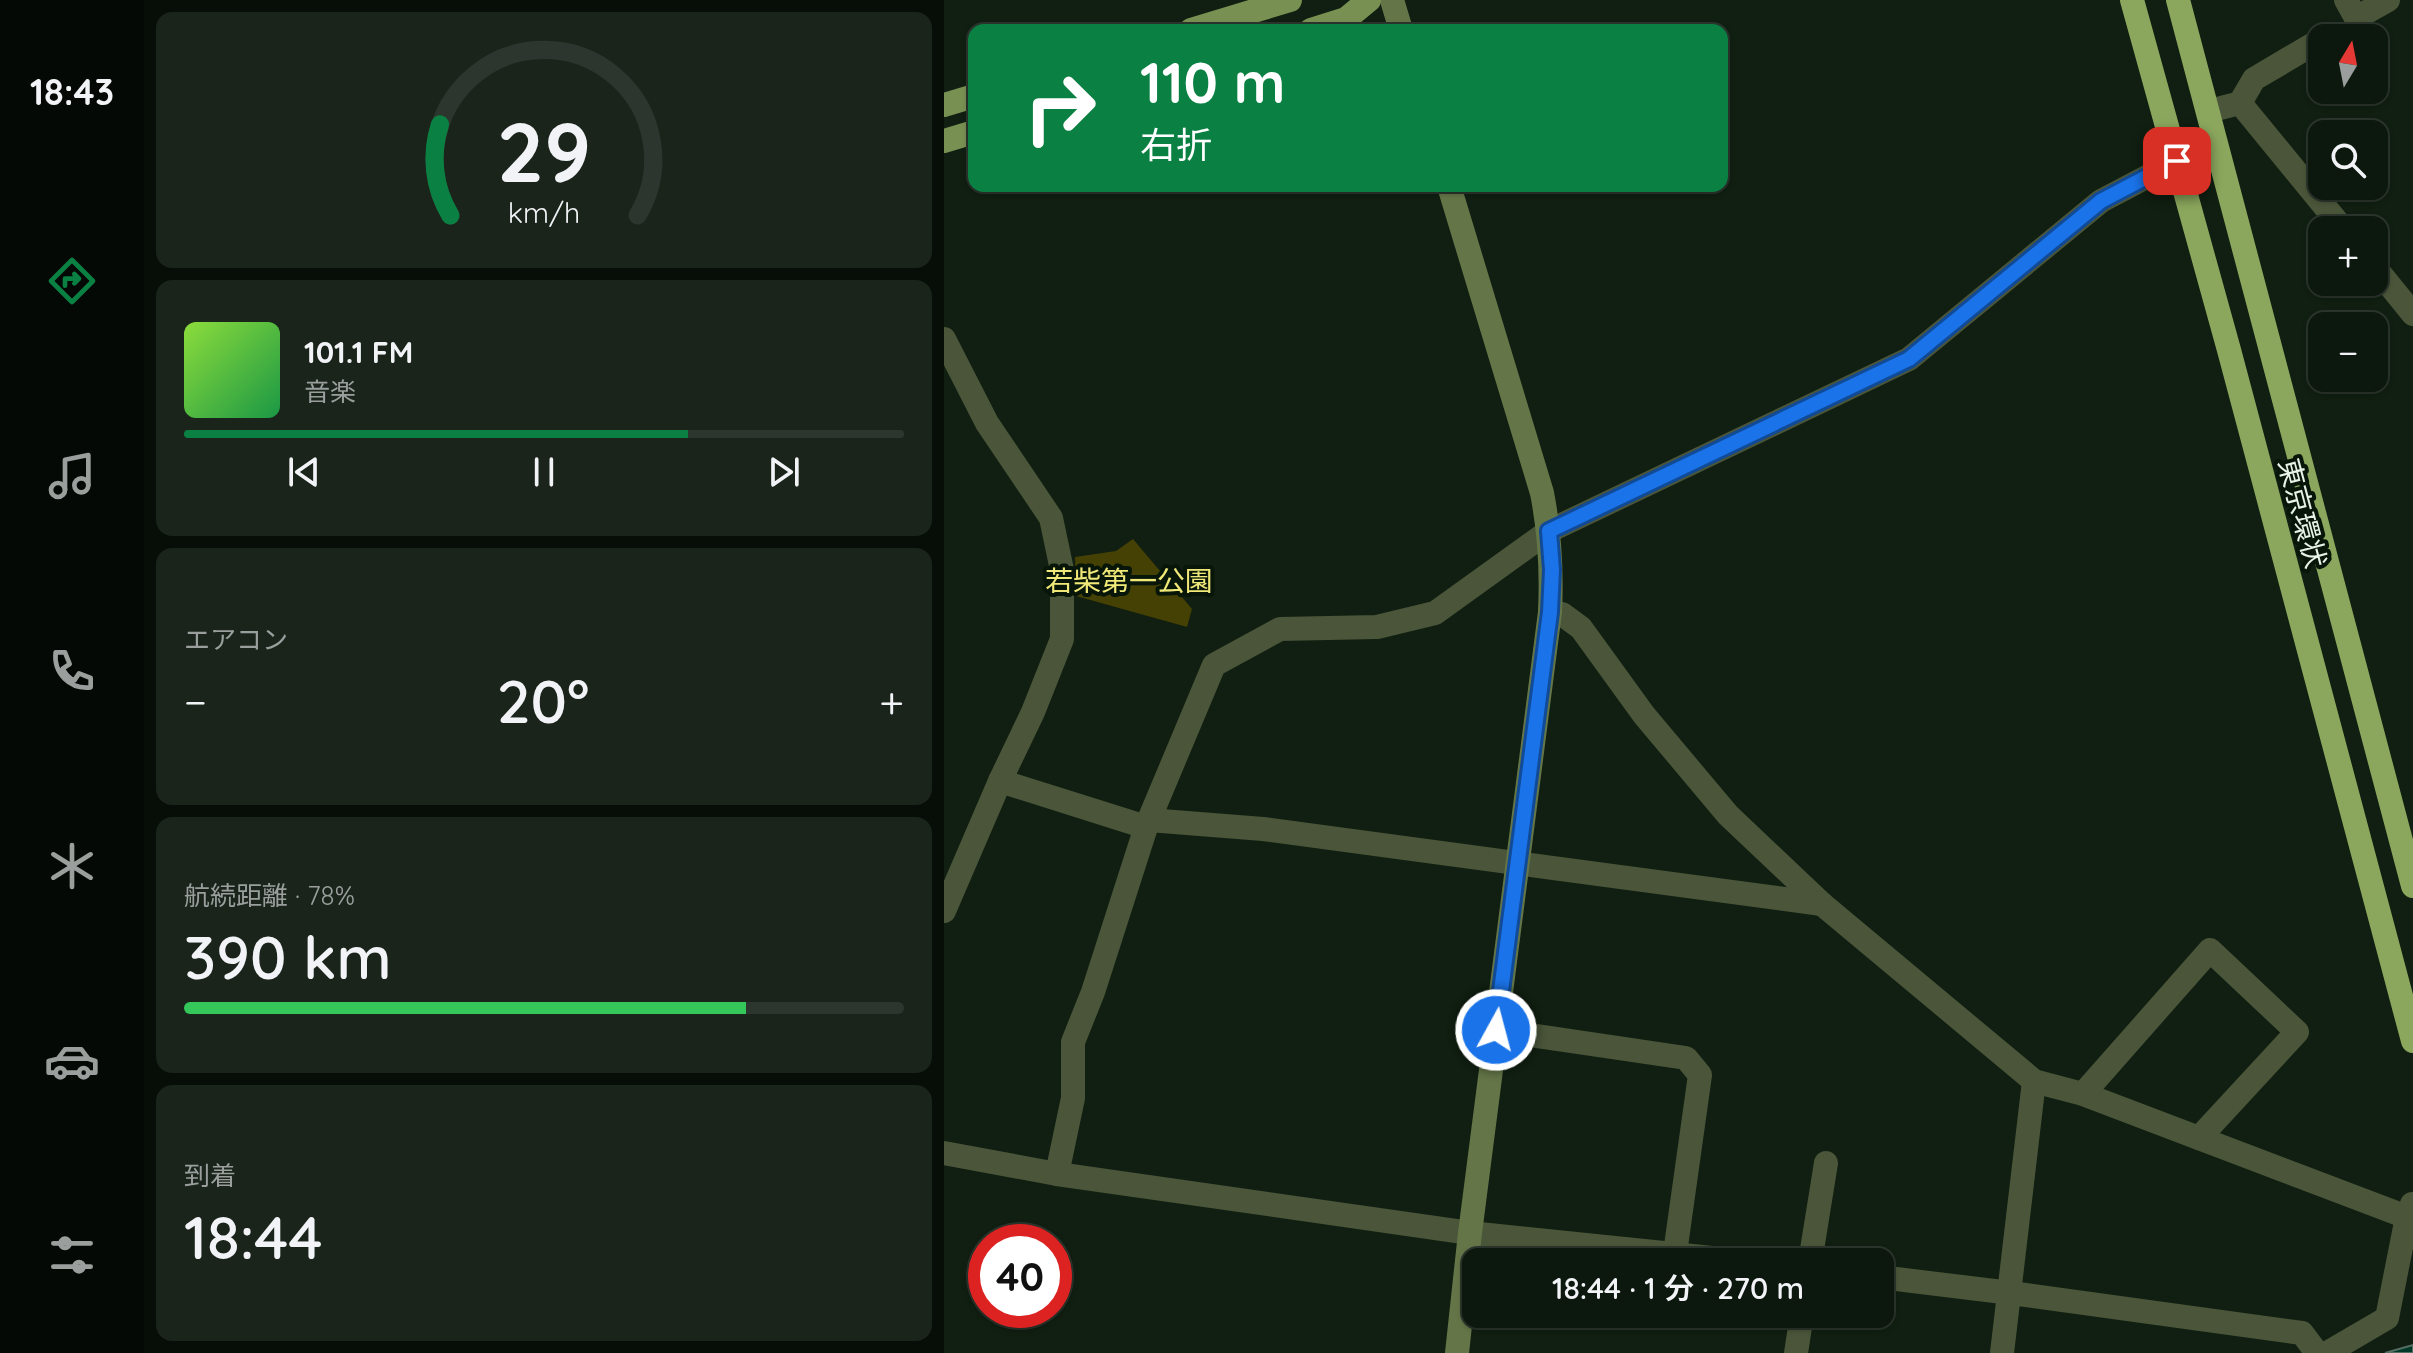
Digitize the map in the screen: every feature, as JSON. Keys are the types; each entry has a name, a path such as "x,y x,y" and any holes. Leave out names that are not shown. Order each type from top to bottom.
{"highway":[{"name":"東京環状","path":"2132,0 2413,1041"},
{"name":"東京環状","path":"2178,0 2413,886"}],"main road":[{"path":"1211,24 1290,0"},
{"path":"1330,24 1346,19 1369,0"},
{"path":"944,105 968,98"},
{"path":"944,141 968,134"}],"street":[{"path":"1392,0 1399,24"},
{"path":"2336,24 2351,9 2388,0"},
{"path":"2209,111 2240,103 2254,79 2308,46"},
{"path":"2240,103 2333,216"},
{"path":"1057,1174 1073,1098 1073,1042 1093,992 1148,823 1214,665 1280,629 1377,627 1435,613 1549,531 1909,359 2101,201 2177,161"},
{"path":"1451,192 1542,493 1552,570 1550,612 1457,1353"},
{"path":"2388,283 2413,314"},
{"path":"944,339 987,423 1051,518 1062,570 1062,639 1033,712 944,911"},
{"path":"1550,612 1562,614 1581,628 1644,715 1728,815 1822,904 2034,1081 2083,1094 2199,1138 2410,1209 2387,1318 2327,1353"},
{"path":"1000,781 1148,823 1263,829 1822,904"},
{"path":"2083,1094 2210,950 2297,1032 2199,1138"},
{"path":"1496,1030 1686,1058 1700,1075 1676,1248"},
{"path":"2002,1353 2034,1081"},
{"path":"944,1153 1057,1174 1470,1233 1624,1248"},
{"path":"1812,1248 1826,1163"},
{"path":"1894,1279 2302,1333 2317,1353"},
{"path":"1796,1353 1800,1328"}],"green space":[{"name":"若柴第一公園","path":"1133,539 1192,609 1187,627 1076,596 1075,557 1116,551"}],"building":[{"path":"2413,1345 2413,1353 2385,1353"}],"route":[{"path":"1496,1030 1550,612 1552,570 1549,531 1909,359 2101,201 2177,161"}]}
